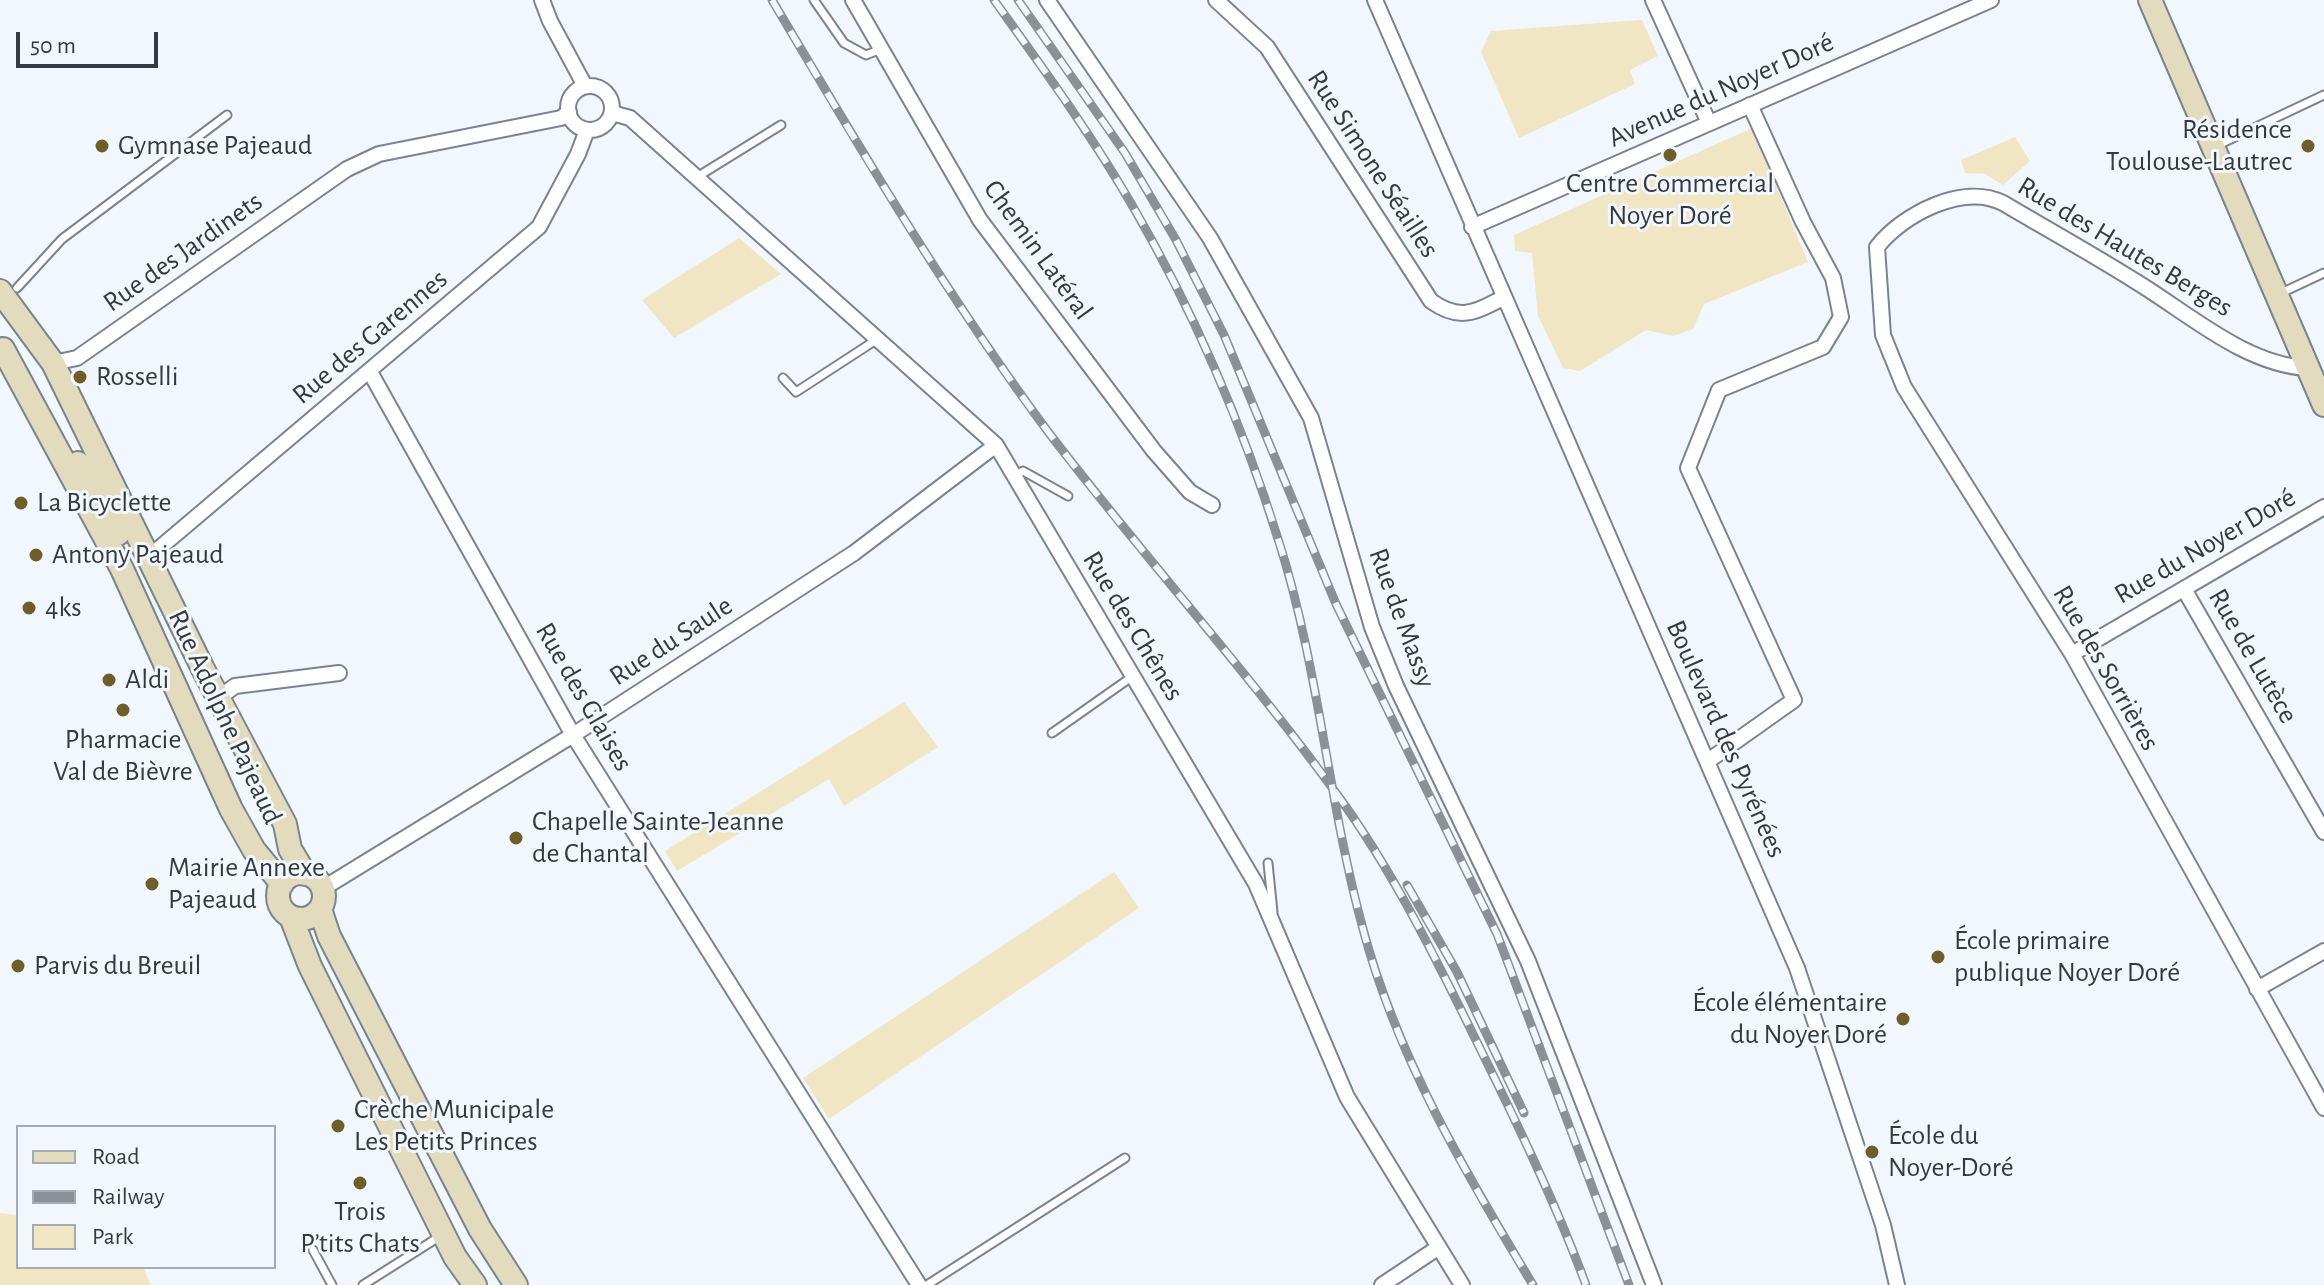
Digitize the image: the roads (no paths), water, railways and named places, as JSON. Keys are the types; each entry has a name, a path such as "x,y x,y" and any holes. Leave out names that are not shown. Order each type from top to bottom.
{"main road":[{"path":"2150,0 2324,405"},
{"name":"Rue Adolphe Pajeaud","path":"8,290 53,363 203,669 285,824 290,849 305,874"},
{"name":"Rue Adolphe Pajeaud","path":"1,347 21,367 101,499 125,549 133,557 150,556"},
{"name":"Rue Adolphe Pajeaud","path":"1,347 122,569 231,809 254,850 282,884"},
{"path":"122,569 150,556"},
{"name":"Rue Adolphe Pajeaud","path":"122,569 139,570 173,634 203,669"},
{"path":"475,1285 444,1234 310,966 291,917 280,905 282,884 291,876 305,874 321,899 329,936 480,1229 516,1285"},
{"path":"291,917 305,919 321,899"}],"street":[{"path":"542,0 585,86"},
{"name":"Chemin Latéral","path":"853,0 980,220 1154,451 1190,492 1212,505"},
{"name":"Rue de Massy","path":"1047,0 1210,238 1311,418 1372,627 1396,686 1528,961 1654,1285"},
{"name":"Rue Simone Séailles","path":"1216,0 1267,47 1431,301 1448,313 1471,312 1503,298"},
{"name":"Boulevard des Pyrénées","path":"1375,0 1797,968 1876,1201 1897,1285"},
{"path":"1653,0 1709,123"},
{"name":"Avenue du Noyer Doré","path":"1472,227 1991,0"},
{"path":"585,86 602,89 609,96 612,113 598,129 578,127 569,112 571,96 585,86"},
{"path":"1708,761 1794,700 1688,468 1719,390 1823,347 1841,317 1833,278 1803,222 1750,105"},
{"name":"Rue des Jardinets","path":"53,363 77,358 347,169 379,154 561,118 569,112"},
{"name":"Rue des Chênes","path":"612,113 626,114 996,445 1256,884 1347,1097 1462,1285"},
{"name":"Rue des Garennes","path":"150,556 539,227 578,154 587,130"},
{"name":"Rue des Hautes Berges","path":"1877,247 1892,228 1924,211 1981,194 2106,263 2255,356 2281,367 2308,368"},
{"name":"Rue des Sorrières","path":"1877,247 1883,335 1904,387 2072,654 2324,1108"},
{"name":"Rue des Glaises","path":"370,372 573,735 919,1285"},
{"name":"Rue du Saule","path":"321,899 854,553 996,445"},
{"name":"Rue du Noyer Doré","path":"2072,654 2324,507"},
{"name":"Rue de Lutèce","path":"2184,589 2324,832"},
{"path":"220,697 235,686 339,673"},
{"path":"2257,989 2324,951"},
{"path":"1382,1285 1439,1247"}],"lane":[{"path":"814,0 849,48 866,55 881,49"},
{"path":"2212,147 2324,95"},
{"path":"8,290 62,239 227,115"},
{"path":"697,177 781,125"},
{"path":"2277,294 2324,273"},
{"path":"783,378 796,392 878,339"},
{"path":"1014,476 1023,471 1068,496"},
{"path":"1052,733 1133,676"},
{"path":"1268,863 1274,927"},
{"path":"927,1285 1125,1158"},
{"path":"363,1285 444,1234"},
{"path":"313,1250 332,1285"}],"railway":[{"path":"772,0 905,220 1011,381 1084,478 1302,747 1374,849 1424,937 1500,1090 1546,1186 1586,1285"},
{"path":"994,0 1066,101 1116,179 1176,286 1215,369 1265,499 1293,590 1351,881 1377,976 1394,1023 1435,1113 1533,1285"},
{"path":"1018,0 1125,153 1176,240 1224,335 1336,604 1497,934 1629,1285"},
{"path":"1407,885 1457,972 1524,1113"}],"place":[{"name":"Gymnase Pajeaud","path":"102,146"},
{"name":"Résidence Toulouse-Lautrec","path":"2308,146"},
{"name":"Centre Commercial Noyer Doré","path":"1670,155"},
{"name":"Rosselli","path":"80,377"},
{"name":"La Bicyclette","path":"21,503"},
{"name":"Antony Pajeaud","path":"36,555"},
{"name":"4ks","path":"29,608"},
{"name":"Aldi","path":"109,680"},
{"name":"Pharmacie Val de Bièvre","path":"123,710"},
{"name":"Chapelle Sainte-Jeanne de Chantal","path":"516,838"},
{"name":"Mairie Annexe Pajeaud","path":"152,884"},
{"name":"École primaire publique Noyer Doré","path":"1938,957"},
{"name":"Parvis du Breuil","path":"18,966"},
{"name":"École élémentaire du Noyer Doré","path":"1903,1019"},
{"name":"Crèche Municipale Les Petits Princes","path":"338,1126"},
{"name":"École du Noyer-Doré","path":"1872,1152"},
{"name":"Trois P’tits Chats","path":"360,1183"}]}
